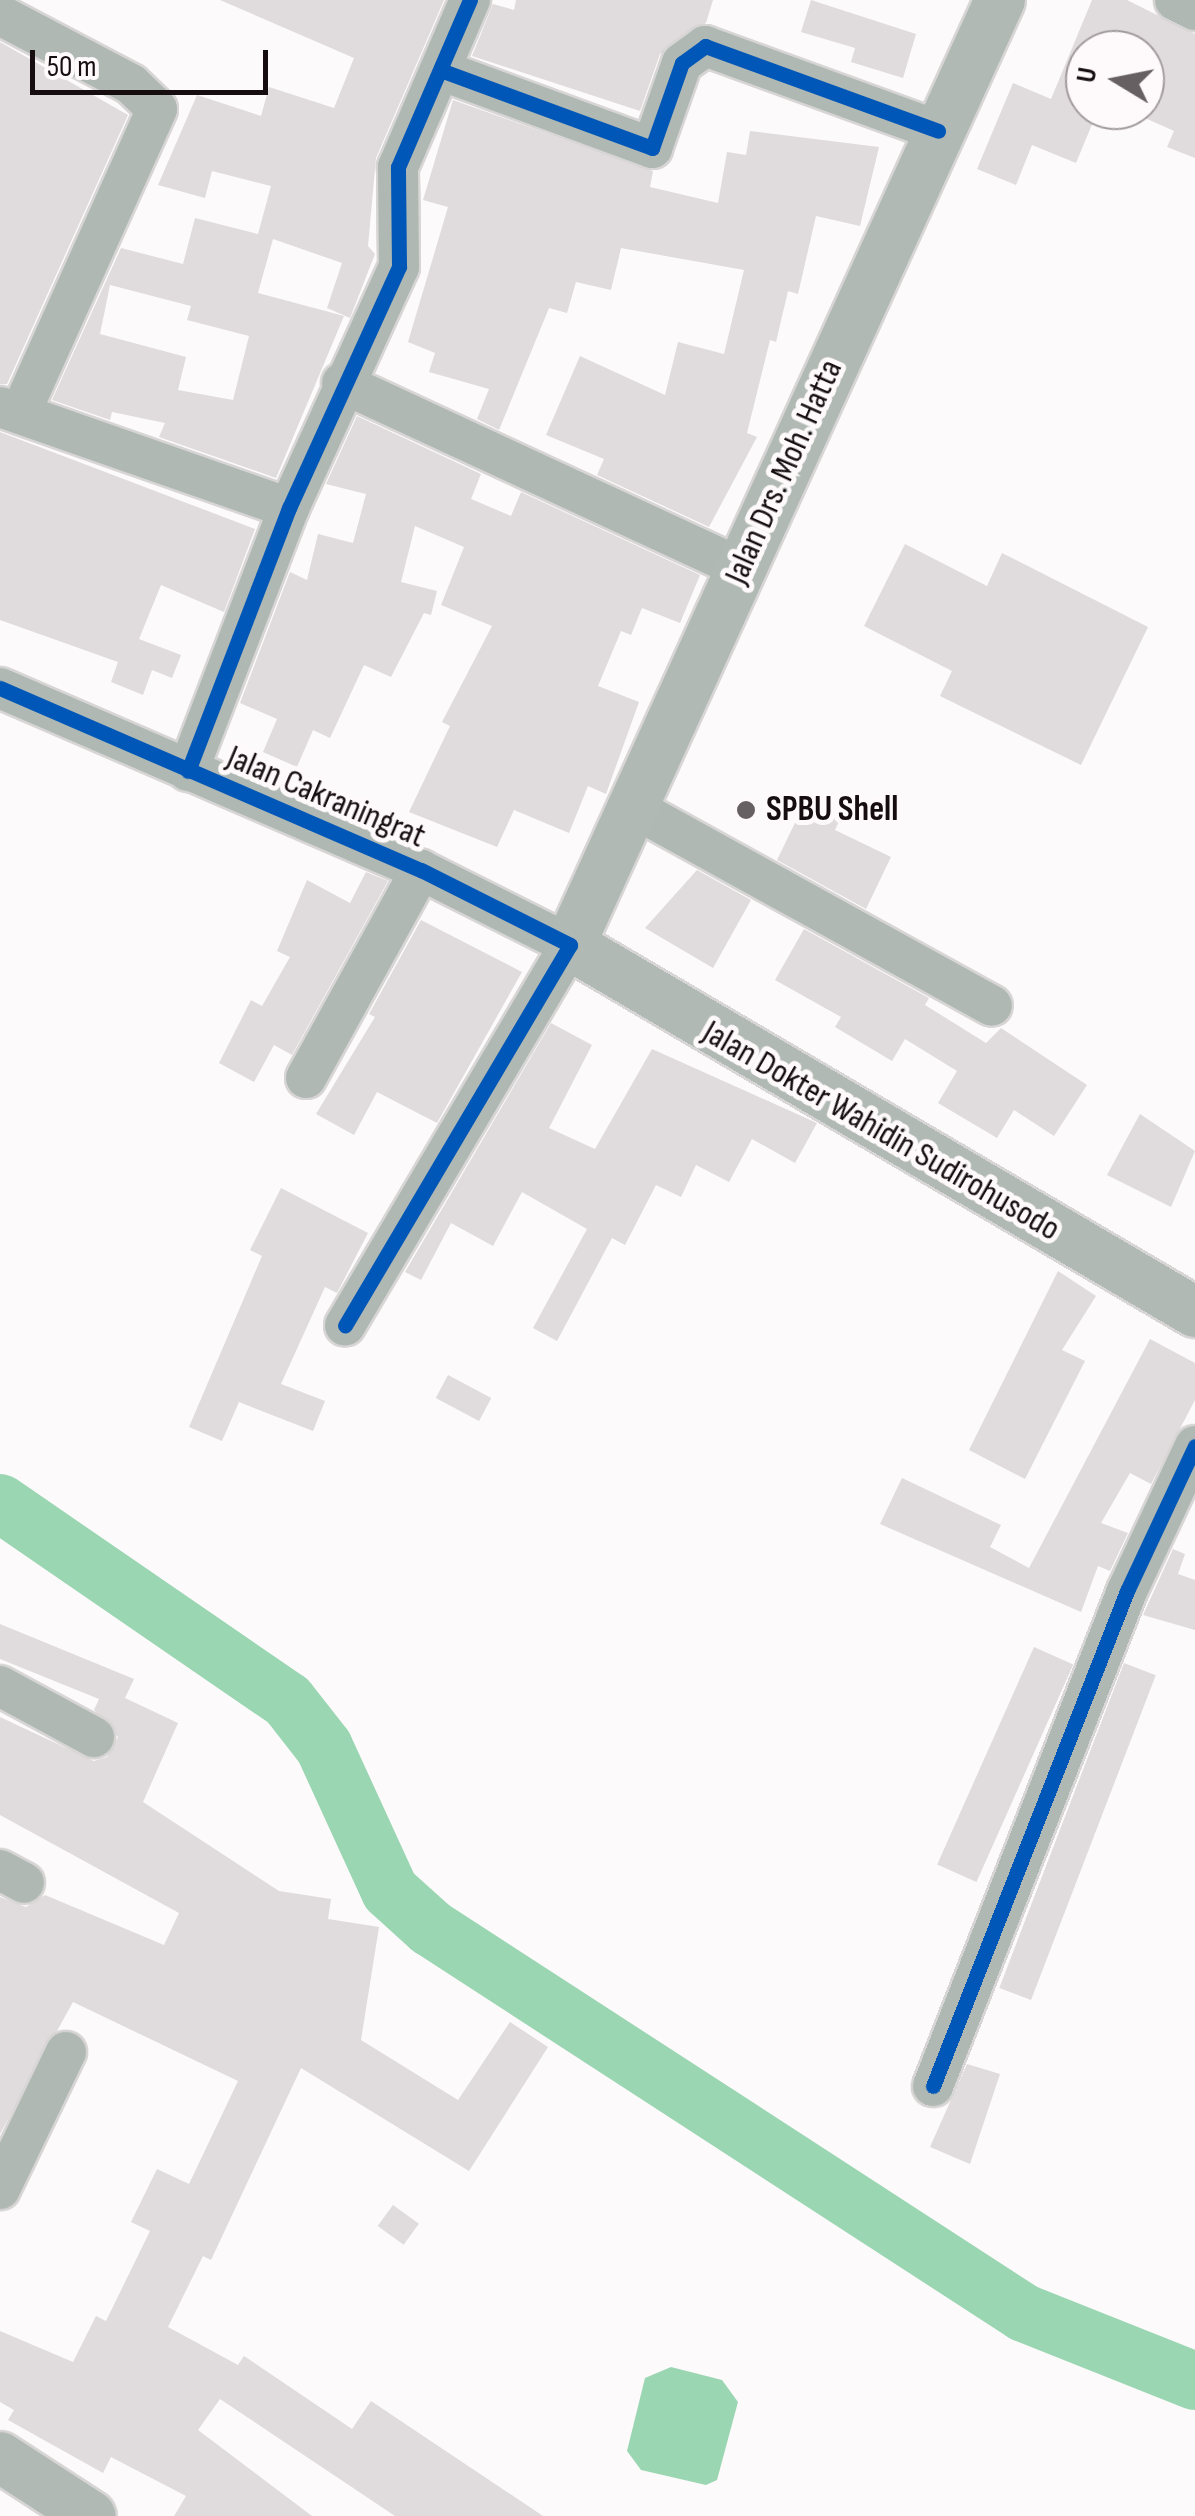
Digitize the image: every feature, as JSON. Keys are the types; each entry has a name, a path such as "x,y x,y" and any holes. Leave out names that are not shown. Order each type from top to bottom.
{"main road":[{"name":"Jalan Drs. Moh. Hatta","path":"570,945 1000,0"},
{"name":"Jalan Dokter Wahidin Sudirohusodo","path":"570,945 1195,1312"},
{"path":"0,2457 92,2516"}],"street":[{"path":"188,771 289,508 342,383 398,267 402,226 393,186 470,0"},
{"path":"1175,0 1195,10"},
{"path":"0,15 132,84 157,109 10,411 289,508"},
{"path":"443,71 652,148 682,63 704,46 938,131"},
{"path":"342,383 741,568"},
{"name":"Jalan Cakraningrat","path":"0,688 421,870 570,945"},
{"path":"632,807 992,1006"},
{"path":"306,1078 421,870"},
{"path":"344,1326 570,945"},
{"path":"933,2086 1184,1492 1195,1446"},
{"path":"0,1686 94,1738"},
{"path":"0,2189 66,2052"}],"shaded area":[{"path":"671,2367 722,2380 738,2402 717,2480 706,2485 641,2470 627,2451 645,2378"}],"building":[{"path":"220,0 444,0 376,158 368,246 375,254 350,318 327,308 342,263 273,239 258,293 344,316 276,478 159,437 165,423 112,412 110,420 52,400 121,248 183,264 195,218 258,234 271,186 212,171 205,198 158,185 197,95 261,116 269,87 334,108 354,58","holes":["110,285 191,306 187,320 249,336 233,400 178,390 186,357 100,334"]},
{"path":"516,0 713,0 706,23 660,54 640,111 472,56 493,4 514,10"},
{"path":"811,0 916,34 903,78 851,62 855,48 801,32"},
{"path":"1092,0 1127,0 1195,34 1195,158 1167,147 1174,131 1165,127 1165,30 1080,30"},
{"path":"0,42 128,115 7,384 0,384"},
{"path":"1065,65 1065,130 1090,130 1076,163 1032,145 1016,185 977,169 1013,83 1051,99"},
{"path":"453,100 653,171 650,187 718,203 727,152 746,155 750,131 879,147 860,226 816,216 798,294 788,291 776,342 770,340 747,433 757,437 709,527 597,475 604,459 546,435 580,356 665,395 678,342 724,354 744,270 621,248 611,290 576,282 567,313 549,308 499,430 477,419 489,389 429,372 435,353 408,342 448,207 423,200"},
{"path":"357,416 481,474 471,499 511,516 521,492 700,575 680,623 642,608 631,635 621,631 598,686 639,702 606,794 588,786 569,833 514,810 497,847 409,812 450,726 442,722 492,626 441,605 464,547 415,526 401,582 437,591 431,615 424,613 391,677 364,665 330,738 313,730 297,767 263,752 277,719 240,703 290,572 307,580 318,534 353,543 366,494 326,484"},
{"path":"0,432 255,529 224,612 161,585 139,639 181,655 172,678 152,670 143,695 111,682 118,662 0,620"},
{"path":"905,544 987,586 1002,553 1148,627 1081,765 940,696 952,671 864,626"},
{"path":"807,798 842,815 835,830 891,857 866,909 777,860"},
{"path":"697,870 751,900 713,968 645,928"},
{"path":"366,872 388,881 292,1055 274,1045 254,1082 219,1063 251,1000 262,1006 290,957 277,951 307,880 350,903"},
{"path":"421,920 522,972 437,1123 377,1092 354,1135 316,1114 375,1017 369,1014"},
{"path":"804,929 929,998 925,1005 986,1043 1001,1028 1087,1085 1054,1136 1014,1110 997,1138 938,1103 957,1071 905,1039 892,1061 835,1027 841,1017 775,980"},
{"path":"551,1023 592,1045 549,1128 595,1149 652,1049 817,1123 795,1163 752,1139 729,1182 696,1165 681,1197 656,1185 625,1245 612,1238 557,1341 533,1328 587,1229 522,1192 493,1246 451,1223 421,1280 405,1272"},
{"path":"1140,1114 1195,1151 1171,1207 1107,1175"},
{"path":"281,1188 368,1233 337,1293 325,1287 281,1384 325,1401 313,1431 239,1402 222,1441 189,1427 262,1256 250,1250"},
{"path":"1058,1271 1096,1296 1062,1350 1085,1361 1025,1479 969,1450"},
{"path":"1150,1339 1195,1363 1195,1400 1151,1484 1130,1473 1101,1523 1128,1533 1110,1571 1098,1566 1081,1612 880,1524 902,1478 1001,1525 990,1547 1029,1568"},
{"path":"448,1375 491,1398 479,1421 436,1398"},
{"path":"1173,1549 1185,1554 1178,1574 1195,1580 1195,1630 1143,1615"},
{"path":"0,1624 134,1679 125,1698 178,1723 143,1802 279,1891 331,1899 328,1919 379,1927 361,2040 458,2100 510,2022 548,2047 469,2171 301,2068 211,2260 203,2256 168,2327 238,2365 244,2356 352,2429 371,2401 543,2516 395,2516 220,2399 198,2430 312,2516 174,2516 186,2496 111,2457 103,2473 8,2420 14,2410 0,2402 0,2331 73,2362 96,2316 106,2321 150,2231 131,2222 157,2169 189,2184 238,2081 73,2002 0,2134 0,1897 26,1907 45,1895 164,1945 179,1913 0,1815 0,1717 94,1761 107,1757 118,1737 94,1710 99,1699 0,1659"},
{"path":"1034,1647 1073,1664 976,1882 937,1864"},
{"path":"1124,1663 1156,1675 1031,2000 999,1988"},
{"path":"967,2064 1000,2074 970,2164 930,2147"},
{"path":"393,2205 419,2224 404,2245 378,2226"}],"waterway":[{"path":"0,1503 288,1701 324,1747 390,1891 431,1928 1024,2313 1195,2381"}],"cycle path":[{"path":"188,771 289,508 399,267 398,167 470,0"},
{"path":"443,71 652,148 682,63 705,46 938,131"},
{"path":"0,688 421,870 570,945 345,1326"},
{"path":"933,2086 1127,1591 1195,1446"}],"place":[{"name":"SPBU Shell","path":"746,810"}]}
